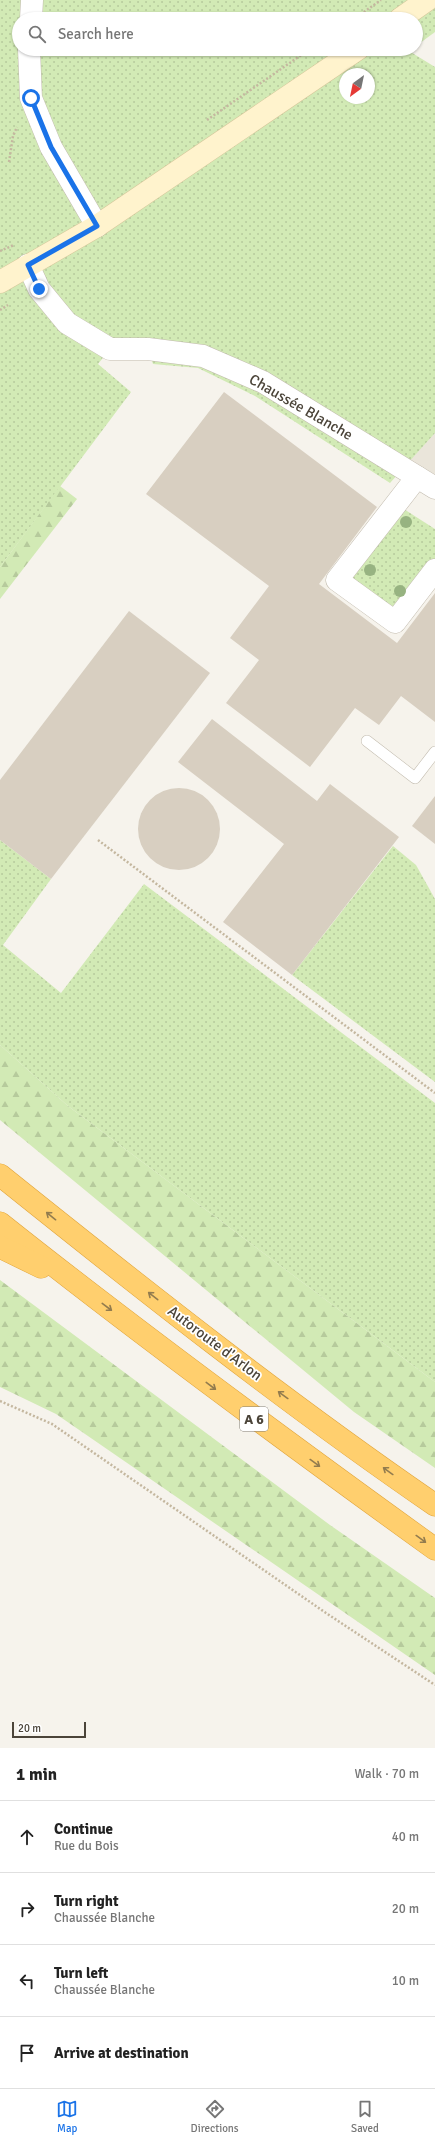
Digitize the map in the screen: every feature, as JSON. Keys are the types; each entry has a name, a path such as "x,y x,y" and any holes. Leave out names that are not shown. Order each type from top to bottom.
{"highway":[{"name":"Autoroute d'Arlon","path":"0,1175 250,1371 435,1505"},
{"name":"A 6","path":"0,1222 76,1284 266,1428 435,1549"},
{"name":"A 6","path":"0,1247 76,1284"}],"main road":[{"path":"410,12 427,0"},
{"path":"0,282 97,226 348,56"}],"street":[{"path":"31,12 32,0"},
{"path":"29,56 31,98 51,147 97,226"},
{"name":"Chaussée Blanche","path":"28,265 39,289 66,323 110,349 148,349 203,356 263,382 426,482"},
{"path":"426,482 337,580 395,622 435,570"}],"lane":[{"path":"367,741 415,778 435,752"}],"path":[{"path":"364,12 381,0"},
{"path":"201,124 300,56"},
{"path":"0,251 18,243"},
{"path":"98,840 435,1093"},
{"path":"0,1401 52,1424 326,1613 435,1685"}],"shaded area":[{"path":"435,433 435,488 403,468"}],"green space":[{"path":"0,0 435,0 435,32 423,41 423,12 12,12 12,56 417,56 435,67 435,433 390,483 255,396 198,368 153,364 148,349 110,349 98,364 131,392 0,567"},
{"path":"60,486 77,499 0,599 0,567"},
{"path":"396,504 435,529 435,570 395,622 337,580"},
{"path":"0,840 51,879 3,945 61,993 144,884 435,1103 435,1382 68,1106 0,1045"},
{"path":"393,846 416,865 435,899 435,1082 292,975"},
{"path":"0,1045 68,1106 435,1382 435,1468 354,1412 0,1120"},
{"path":"0,1280 330,1525 435,1598 435,1675 56,1414 0,1387"}],"building":[{"path":"224,392 377,507 319,584 397,643 435,593 435,722 401,696 379,725 355,708 310,767 226,703 259,660 230,638 269,586 146,494"},
{"path":"129,611 210,673 51,879 0,840 0,780"},
{"path":"212,719 317,801 330,784 399,837 292,975 223,922 284,844 178,762"},
{"path":"179,788 195,792 208,800 216,813 220,829 216,845 208,858 195,866 179,870 163,866 150,858 142,845 138,829 142,813 150,800 163,792"},
{"path":"435,796 435,844 412,826"}],"route":[{"path":"31,98 51,147 97,226 28,265 39,289"}]}
